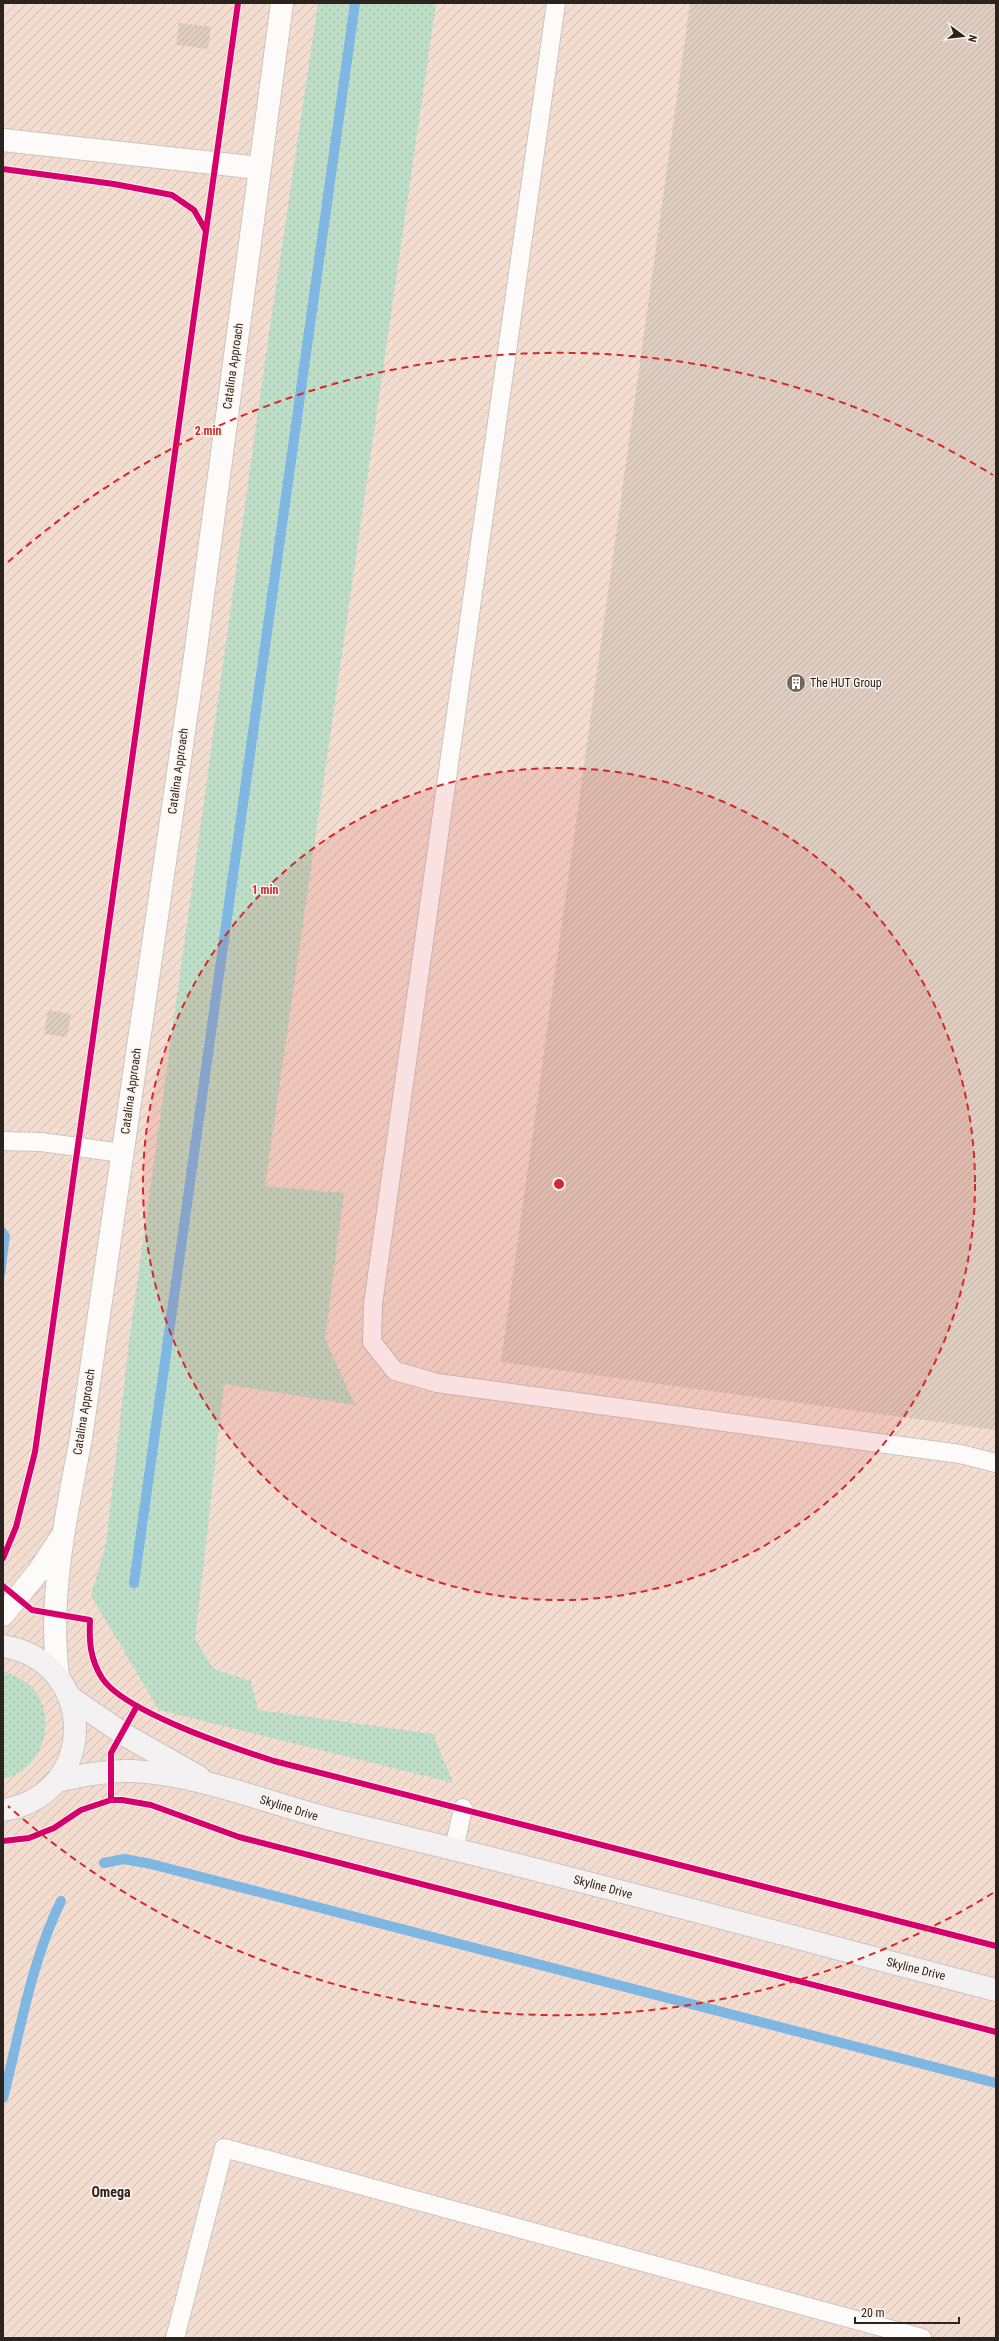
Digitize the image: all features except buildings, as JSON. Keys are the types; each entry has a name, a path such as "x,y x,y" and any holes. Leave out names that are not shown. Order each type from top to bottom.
{"main road":[{"path":"3,1646 18,1648 40,1659 58,1676 70,1698 76,1720 75,1742 68,1763 56,1781 38,1798 17,1808 3,1810"},
{"name":"Skyline Drive","path":"70,1698 125,1735 210,1783"},
{"name":"Skyline Drive","path":"56,1781 88,1774 134,1771 210,1783 315,1816 454,1849 996,1990"}],"street":[{"name":"Catalina Approach","path":"58,1676 54,1643 54,1614 62,1537 81,1438 195,656 282,3"},
{"path":"3,140 259,168"},
{"name":"Catalina Approach","path":"3,1615 38,1572 62,1537"}],"lane":[{"path":"556,3 373,1304 372,1342 395,1371 437,1382 960,1454 996,1463"},
{"path":"3,1141 40,1142 122,1153"},
{"path":"454,1849 463,1808"},
{"path":"175,2338 224,2148 922,2338"}],"shaded area":[{"path":"3,3 996,3 996,2338 3,2338"}],"green space":[{"path":"318,3 436,3 265,1186 344,1193 325,1339 355,1405 224,1384 195,1639 213,1669 251,1681 258,1710 433,1734 453,1783 159,1710 91,1596 106,1544 129,1342 265,361"},
{"path":"3,1671 24,1681 34,1690 41,1702 45,1716 45,1730 37,1755 28,1766 17,1774 3,1779"}],"water":[{"path":"3,1225 10,1235 3,1289"}],"waterway":[{"path":"134,1583 355,3"},
{"path":"104,1863 124,1859 151,1864 996,2083"},
{"path":"3,2098 34,1973 42,1948 61,1901"}],"cycle path":[{"path":"206,231 238,3"},
{"path":"3,169 114,184 172,195 194,210 206,231 35,1452 16,1527 3,1558"},
{"path":"3,1586 32,1610 90,1620 90,1643 95,1664 102,1678 114,1691 156,1716 208,1738 274,1761 996,1946"},
{"path":"111,1800 111,1753 137,1706"},
{"path":"3,1841 29,1838 54,1828 81,1810 111,1800 122,1800 151,1805 239,1837 996,2032"}],"place":[{"name":"The HUT Group","path":"796,683"}],"district":[{"name":"Omega","path":"111,2192"}]}
